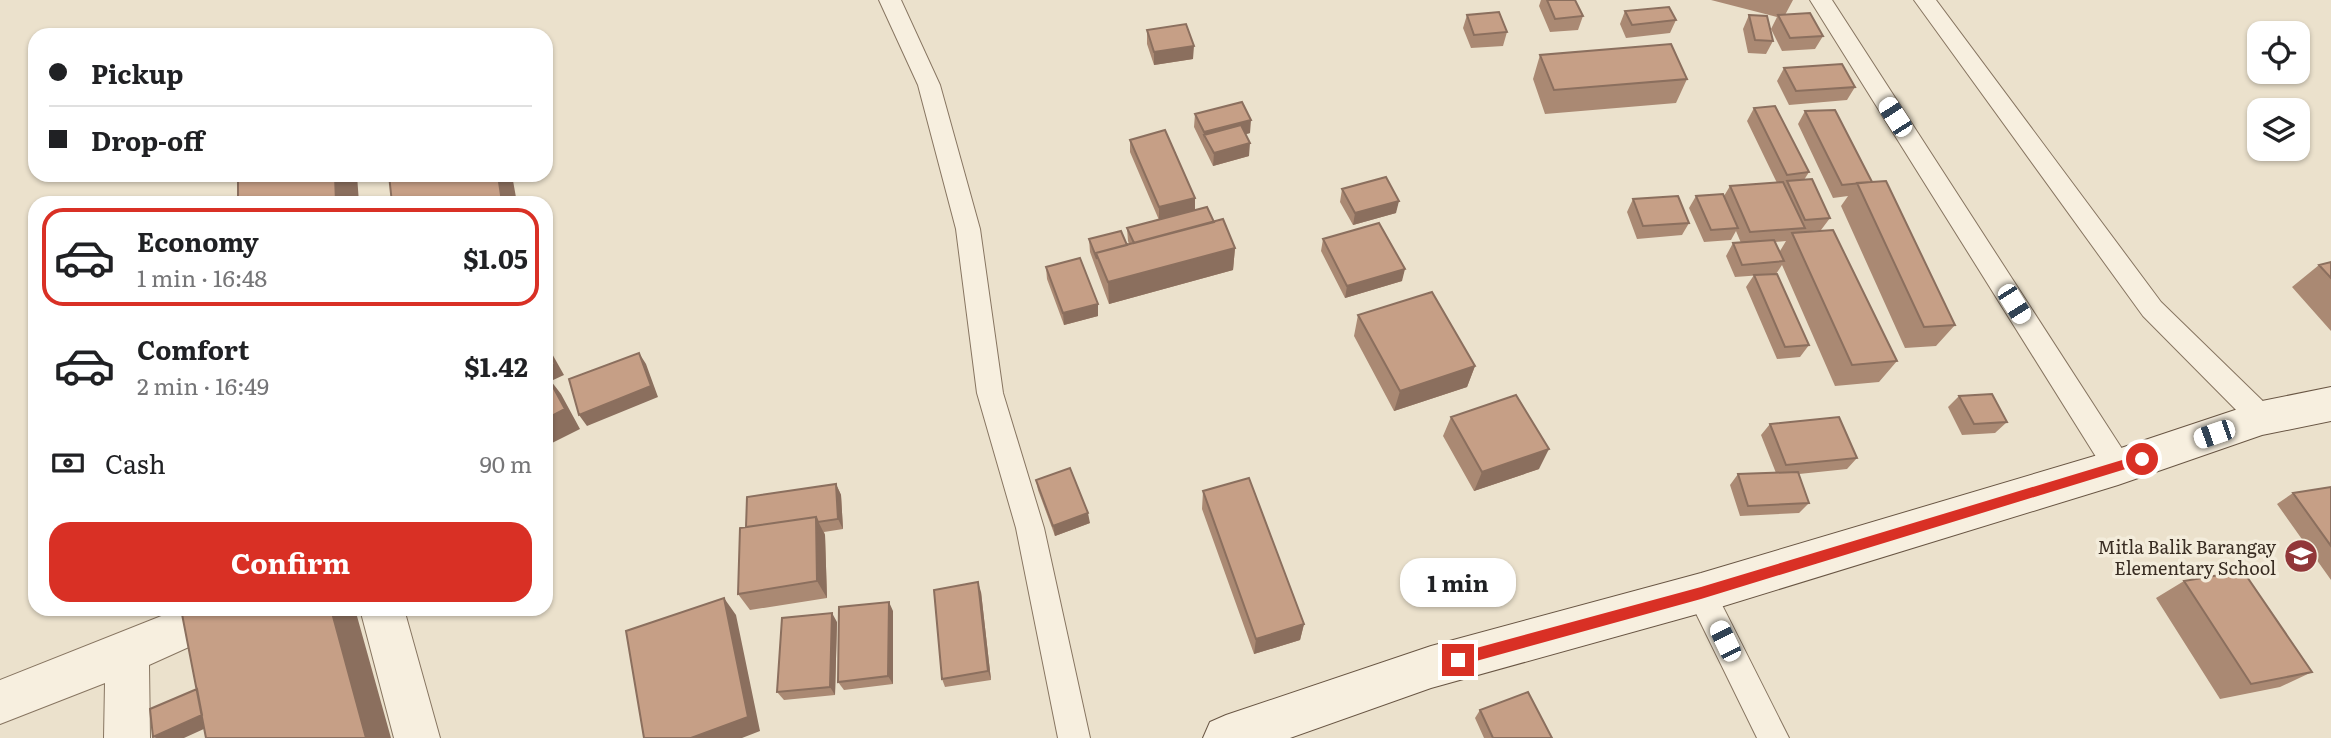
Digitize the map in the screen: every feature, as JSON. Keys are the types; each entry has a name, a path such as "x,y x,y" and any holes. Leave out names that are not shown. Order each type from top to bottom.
{"street":[{"path":"1226,738 1431,667 1701,593 2118,467 2262,418 2331,404"},
{"path":"0,702 127,653 211,616"},
{"path":"384,616 417,738"},
{"path":"127,653 127,738"}],"lane":[{"path":"890,0 929,85 968,229 990,393 1030,528 1073,738"},
{"path":"1821,0 2118,467"},
{"path":"1925,0 2152,309 2262,418"},
{"path":"1701,593 1773,738"}],"building":[{"path":"1547,0 1575,0 1583,16 1555,19"},
{"path":"1669,7 1676,20 1632,25 1625,11"},
{"path":"1499,12 1507,32 1474,35 1467,15"},
{"path":"1810,13 1823,36 1790,38 1778,15"},
{"path":"1749,15 1767,16 1773,41 1755,40"},
{"path":"1186,24 1194,46 1154,52 1147,30"},
{"path":"1671,44 1687,79 1554,90 1540,55"},
{"path":"1842,64 1855,87 1796,91 1784,68"},
{"path":"1242,102 1251,120 1204,132 1195,114"},
{"path":"1775,106 1809,172 1787,175 1754,108"},
{"path":"1835,110 1872,182 1842,185 1805,111"},
{"path":"1241,125 1250,143 1214,153 1204,135"},
{"path":"1165,130 1195,198 1159,207 1130,140"},
{"path":"1386,177 1399,201 1355,213 1342,189"},
{"path":"1812,179 1830,218 1805,220 1787,181"},
{"path":"1886,181 1955,325 1924,327 1857,183"},
{"path":"238,182 335,182 336,196 238,196"},
{"path":"390,182 499,182 501,196 391,196"},
{"path":"1783,182 1805,228 1750,232 1730,186"},
{"path":"1723,194 1738,228 1711,230 1696,196"},
{"path":"1678,196 1689,223 1643,226 1633,199"},
{"path":"1207,207 1214,222 1134,243 1127,228"},
{"path":"1223,219 1235,248 1108,282 1096,253"},
{"path":"1379,223 1405,269 1347,286 1323,239"},
{"path":"1833,230 1897,361 1852,365 1792,233"},
{"path":"1121,231 1127,245 1096,253 1097,259 1089,239"},
{"path":"1774,240 1784,261 1742,265 1733,243"},
{"path":"1080,258 1098,304 1063,313 1046,267"},
{"path":"2331,262 2331,278 2319,265"},
{"path":"1777,274 1809,345 1785,347 1754,275"},
{"path":"1432,292 1475,366 1400,391 1358,315"},
{"path":"639,353 651,386 579,415 569,379"},
{"path":"553,387 565,409 553,415"},
{"path":"1992,394 2007,422 1974,424 1959,396"},
{"path":"1516,395 1549,449 1482,472 1451,417"},
{"path":"1839,417 1857,458 1786,465 1770,424"},
{"path":"1070,468 1088,513 1053,526 1036,480"},
{"path":"1798,472 1809,503 1748,506 1738,474"},
{"path":"1249,478 1304,624 1256,639 1203,491"},
{"path":"836,484 838,519 818,522 816,517 746,527 747,497"},
{"path":"2331,487 2331,546 2293,493"},
{"path":"816,517 817,581 738,594 740,528"},
{"path":"2243,571 2312,672 2251,684 2184,581"},
{"path":"978,582 988,671 942,679 934,590"},
{"path":"724,598 748,717 691,738 644,738 626,631"},
{"path":"889,602 888,676 838,682 839,607"},
{"path":"832,613 830,687 777,692 782,618"},
{"path":"182,616 333,616 366,738 206,738"},
{"path":"197,689 202,715 153,737 150,709"},
{"path":"1528,692 1552,738 1493,738 1480,710"}],"place":[{"name":"Mitla Balik Barangay Elementary School","path":"2301,556"}],"route":[{"path":"1458,660 1701,593 2142,459"}]}
